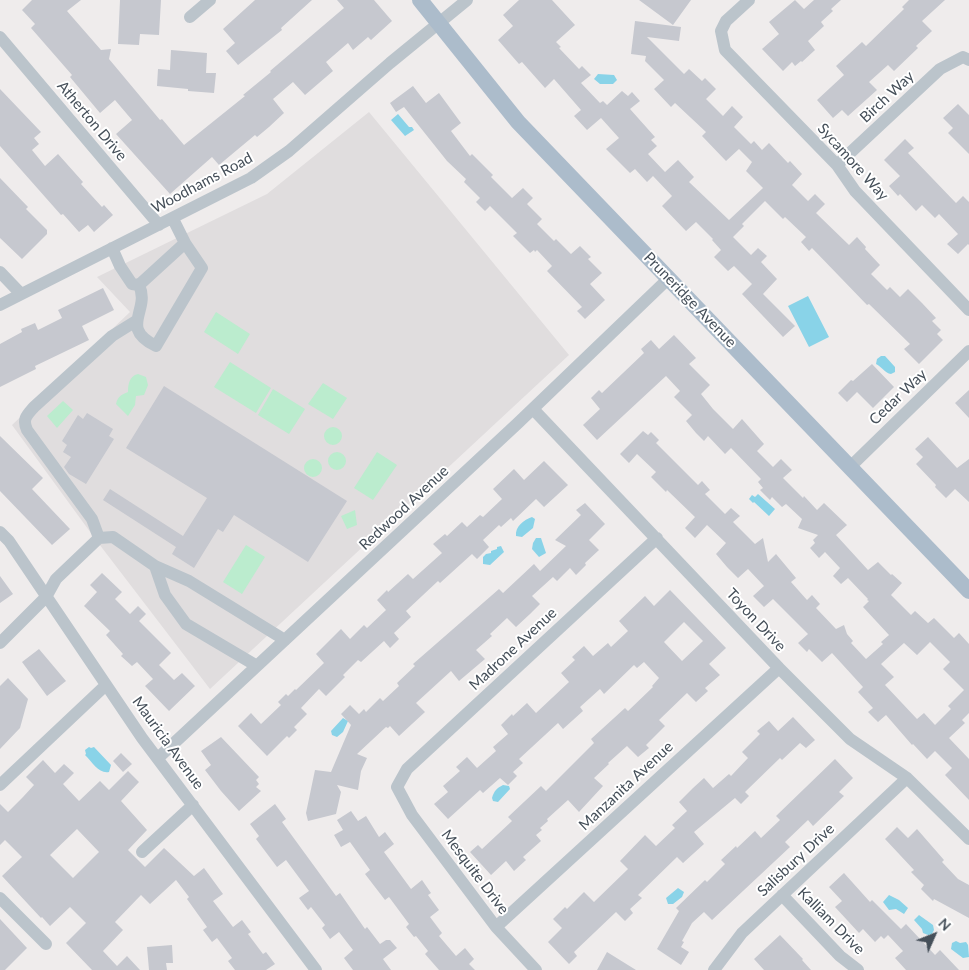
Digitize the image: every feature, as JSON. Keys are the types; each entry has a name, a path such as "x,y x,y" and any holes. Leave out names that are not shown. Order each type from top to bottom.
{"main road":[{"name":"Pruneridge Avenue","path":"420,0 518,122 969,591"}],"street":[{"path":"190,17 210,0"},
{"name":"Woodhams Road","path":"0,305 251,178 289,151 466,0"},
{"name":"Sycamore Way","path":"749,0 726,21 721,31 725,50 837,165 856,191 969,310"},
{"name":"Atherton Drive","path":"0,37 159,225"},
{"name":"Birch Way","path":"837,165 940,69 966,58"},
{"path":"139,285 142,292 141,308 136,321 139,334 147,342 156,346 202,268 185,244 173,219"},
{"path":"112,248 128,279 132,284 139,285 185,244"},
{"path":"0,272 20,294"},
{"name":"Redwood Avenue","path":"158,758 533,409 669,278"},
{"path":"99,538 92,519 24,424 26,417 48,394 112,336 136,321"},
{"name":"Cedar Way","path":"850,467 969,351"},
{"name":"Toyon Drive","path":"533,409 779,668 850,739 907,778 969,839"},
{"name":"Mauricia Avenue","path":"0,532 9,541 106,685 158,758 316,970"},
{"path":"0,643 46,597 56,579 99,538 113,537 155,566 189,581 285,640"},
{"name":"Madrone Avenue","path":"397,787 407,769 657,538"},
{"path":"155,566 165,595 186,624 257,666"},
{"name":"Manzanita Avenue","path":"496,927 779,668"},
{"path":"0,785 106,685"},
{"name":"Salisbury Drive","path":"714,970 742,933 907,778"},
{"name":"Mesquite Drive","path":"397,787 412,815 496,927 536,970"},
{"path":"142,852 193,805"},
{"name":"Kalliam Drive","path":"782,895 840,956 858,970"},
{"path":"0,898 46,944"}],"shaded area":[{"path":"369,112 569,355 210,689 96,540 12,425 130,312 97,277 267,194"}],"green space":[{"path":"216,312 250,334 238,354 204,332"},
{"path":"230,362 271,388 256,413 214,387"},
{"path":"138,374 146,377 148,385 144,395 136,396 135,405 128,416 116,404 120,396 128,392 131,379"},
{"path":"323,383 347,398 333,419 308,404"},
{"path":"273,389 305,409 289,434 258,415"},
{"path":"63,401 73,410 57,428 47,416"},
{"path":"333,427 339,430 342,436 339,442 333,445 327,442 324,436 327,430"},
{"path":"337,452 343,455 346,461 343,467 337,470 331,467 328,461 331,455"},
{"path":"377,452 397,465 373,500 354,488"},
{"path":"313,459 319,462 322,468 319,474 313,477 307,474 304,468 307,462"},
{"path":"355,510 357,525 347,529 341,516"},
{"path":"246,545 265,557 242,594 223,582"}],"water":[{"path":"598,74 614,75 617,80 613,84 600,84 594,79"},
{"path":"398,114 414,130 405,136 391,120"},
{"path":"808,296 829,337 809,347 788,306"},
{"path":"885,356 895,367 895,372 891,374 876,364 877,359"},
{"path":"758,494 775,509 769,516 749,499 752,495 755,497"},
{"path":"532,517 535,519 533,528 522,537 516,536 517,529 521,524"},
{"path":"536,538 541,538 546,553 539,557 532,549"},
{"path":"501,546 504,552 490,565 483,564 483,557 486,554"},
{"path":"343,718 348,721 343,732 337,737 332,735 331,731"},
{"path":"89,747 94,747 111,765 109,772 99,770 85,755 85,750"},
{"path":"503,785 509,786 510,789 498,802 493,801 492,798 495,792"},
{"path":"678,888 684,892 682,897 673,904 668,904 666,898"},
{"path":"889,895 899,900 908,908 904,914 896,909 889,910 883,902"},
{"path":"919,915 933,925 934,930 932,934 923,933 914,920"},
{"path":"956,941 960,943 966,942 969,957 963,958 951,949 952,943"}],"building":[{"path":"32,0 81,0 67,11 101,50 111,49 109,59 160,120 162,119 184,145 245,96 243,95 344,8 337,0 374,0 392,21 371,40 368,37 353,50 348,43 326,62 333,71 305,95 293,82 273,99 284,113 269,127 257,137 255,135 219,165 212,157 170,194 116,134 132,120 115,100 100,113 70,77 72,75 31,28 35,24 22,10"},
{"path":"120,0 161,0 159,35 140,34 139,45 118,44"},
{"path":"255,0 312,0 281,28 282,30 238,65 226,51 235,43 223,29"},
{"path":"519,0 552,0 575,25 556,42 561,47 559,48 579,69 582,66 591,75 581,83 600,103 603,101 607,105 622,91 628,96 632,92 640,101 630,109 655,137 651,140 657,146 648,154 665,172 678,160 694,177 689,182 729,220 763,188 746,171 752,162 739,149 726,161 702,136 706,132 675,103 671,107 654,89 664,80 645,61 646,56 631,54 635,21 681,27 679,41 647,37 684,74 689,69 702,81 705,78 716,89 706,99 723,116 732,106 743,117 734,127 751,144 754,141 762,150 769,143 788,163 790,161 802,174 792,185 808,201 815,194 825,204 816,213 849,245 857,237 880,265 871,274 887,290 890,287 900,297 908,289 922,303 936,318 932,321 941,330 937,334 943,340 919,364 904,349 910,344 869,304 867,305 812,248 809,251 801,242 806,237 785,217 783,219 765,201 742,224 744,226 733,237 751,255 758,248 767,256 761,262 777,279 763,294 795,326 783,337 742,294 752,284 734,266 728,271 714,257 721,250 713,239 696,222 686,231 662,206 672,196 653,176 647,182 635,169 630,173 606,149 619,138 601,118 587,130 574,116 581,110 554,79 545,88 522,62 519,64 498,40 513,26 503,15"},
{"path":"639,0 691,0 673,25"},
{"path":"795,0 804,9 814,0 841,0 821,22 824,26 808,41 815,50 802,62 795,66 792,62 783,71 762,49 779,34 769,22"},
{"path":"909,0 945,0 922,21 932,31 916,46 918,48 894,71 888,65 869,82 877,90 848,116 842,110 833,118 817,100 844,75 836,66 862,42 866,46 904,9 902,7"},
{"path":"171,50 207,53 206,73 216,73 214,93 157,86 158,69 170,70"},
{"path":"413,86 426,103 439,93 461,123 451,131 470,156 472,154 512,198 523,188 533,198 527,204 542,219 537,224 554,241 556,239 571,254 580,246 591,257 588,259 602,273 590,284 605,300 585,319 577,311 582,307 547,271 552,266 537,250 530,253 513,236 517,233 490,206 485,211 476,202 480,198 464,182 466,179 447,161 404,107 396,112 390,103"},
{"path":"0,89 41,132 34,138 39,144 32,150 45,166 58,154 83,182 81,184 102,207 104,205 113,215 94,232 88,225 79,232 63,214 61,215 0,146"},
{"path":"958,104 969,115 969,154 948,133 953,128 943,118"},
{"path":"905,139 914,148 908,153 956,203 963,196 969,202 969,245 958,254 947,244 958,234 939,214 935,218 922,205 916,211 900,194 898,196 889,186 900,176 884,160"},
{"path":"0,178 47,230 47,234 22,259 0,238"},
{"path":"103,288 114,310 82,326 89,340 35,366 36,369 0,387 0,344 22,332 21,329 35,323 38,330 62,318 58,310"},
{"path":"674,335 696,358 689,364 710,385 701,394 713,409 733,429 742,419 764,444 757,451 773,467 781,459 792,470 783,478 817,510 824,503 847,525 836,535 868,570 878,562 902,583 891,595 911,615 915,611 928,623 934,618 954,638 959,633 969,644 969,713 962,720 965,723 949,738 969,759 969,800 945,775 952,768 935,751 927,759 886,715 878,722 868,712 873,708 858,692 863,687 832,653 822,662 809,649 807,652 798,643 808,634 773,599 764,607 753,596 764,586 748,569 738,578 727,567 716,554 726,543 707,525 695,538 685,528 695,517 651,477 656,472 637,454 629,463 620,454 643,431 648,435 651,432 659,440 656,443 698,485 702,481 710,490 705,494 725,514 731,508 740,516 733,522 755,544 763,538 768,562 776,554 796,578 791,582 807,600 812,595 820,604 816,608 836,629 844,625 847,634 853,641 851,643 866,659 883,644 881,642 889,635 863,607 869,601 868,599 848,578 841,584 833,576 840,568 825,552 819,558 810,548 815,543 813,540 818,535 798,528 802,519 786,504 782,507 772,497 770,500 760,490 763,488 758,482 761,479 731,448 725,454 708,436 704,441 696,433 686,421 692,415 674,397 680,391 666,376 597,440 583,425 600,409 591,398 599,390 602,393 644,353 641,349 651,340 659,349","holes":["930,642 950,662 943,669 964,690 948,706 951,709 935,725 924,713 917,719 885,685 894,677 881,664 904,643 917,655"]},
{"path":"872,364 894,387 873,408 857,392 847,402 838,393"},
{"path":"164,386 347,501 308,562 234,515 223,532 218,529 194,568 172,554 176,547 103,500 110,489 183,536 207,498 126,448"},
{"path":"969,390 969,418 955,403"},
{"path":"87,413 113,429 109,436 114,439 86,484 69,474 64,467 71,457 63,452 67,445 62,441 78,415 83,419"},
{"path":"0,436 43,478 32,489 70,529 52,545 0,491"},
{"path":"928,437 957,468 969,459 969,502 955,489 946,498 916,464 923,457 915,449"},
{"path":"544,461 568,485 544,507 536,499 513,521 511,518 501,527 499,525 483,540 489,547 477,559 472,554 440,583 438,581 406,611 411,617 394,633 399,639 390,648 384,641 361,662 358,660 343,675 345,677 326,696 319,689 301,708 307,714 294,727 297,730 289,738 287,736 267,756 238,726 251,713 261,724 281,705 278,702 286,694 288,696 296,690 324,663 316,654 341,629 350,639 364,625 367,628 386,610 377,600 408,574 413,579 442,553 433,544 445,534 447,536 462,522 467,527 480,515 483,517 502,499 493,489 514,469 524,480"},
{"path":"585,503 605,524 589,540 599,550 585,563 586,565 576,575 570,568 557,581 553,577 532,596 540,604 516,627 507,618 490,634 492,636 476,650 485,659 459,681 451,671 416,703 425,712 399,736 390,726 386,727 357,754 367,758 361,771 358,790 337,785 341,792 336,814 308,821 306,813 315,770 331,772 351,725 341,714 350,705 359,714 364,709 366,712 380,698 383,701 399,686 397,683 415,666 413,664 499,589 503,593 534,564 540,571 566,546 555,540 581,515 576,510"},
{"path":"102,573 122,592 115,599 130,614 138,606 146,614 139,621 171,653 159,665 174,680 182,673 195,686 169,711 145,686 153,679 137,662 132,666 121,656 123,654 106,635 110,631 84,606 97,592 90,585"},
{"path":"0,576 13,594 0,603"},
{"path":"670,590 726,648 709,664 720,675 705,688 708,691 696,702 687,693 659,720 665,726 646,745 649,748 638,757 627,746 608,763 594,778 603,786 579,812 568,800 547,819 548,821 540,828 542,830 536,835 541,841 523,857 526,860 514,871 506,861 491,875 470,852 478,845 482,849 512,821 508,817 541,786 546,791 594,743 591,739 625,708 628,711 653,687 659,678 644,662 637,668 634,665 604,694 600,689 580,707 583,711 563,729 558,723 519,759 523,763 513,772 517,776 508,785 500,778 483,793 480,790 448,819 434,804 448,792 443,786 460,771 456,767 467,757 477,768 496,751 493,747 508,734 501,725 512,714 513,716 527,703 536,713 569,682 561,673 575,660 572,657 584,646 593,656 608,643 611,647 628,631 619,621 645,596 654,606","holes":["684,622 703,641 682,661 664,642"]},
{"path":"39,649 66,681 47,696 22,662"},
{"path":"8,678 28,699 20,728 0,749 0,686"},
{"path":"793,717 815,740 806,748 800,743 782,760 780,758 745,792 749,796 741,804 735,798 694,832 704,844 683,863 677,857 638,895 642,898 630,909 633,913 625,921 616,912 574,952 577,956 569,964 548,942 562,928 553,919 565,907 567,909 584,892 594,902 628,869 620,861 645,835 656,846 675,828 672,825 687,811 679,802 693,788 704,778 713,788 729,774 731,776 748,758 742,752 760,734 757,731 769,721 778,731"},
{"path":"221,737 259,777 256,780 259,784 256,787 261,791 239,811 205,770 211,765 201,751"},
{"path":"121,753 132,764 123,772 113,761"},
{"path":"835,759 853,778 839,792 844,796 813,826 808,820 785,842 790,847 712,920 704,912 692,923 682,941 684,942 681,947 689,952 681,965 657,949 679,911 676,908 725,864 721,860 736,846 737,848 755,831 761,838 780,820 776,816"},
{"path":"43,760 55,773 64,764 74,773 63,784 79,801 100,781 109,790 128,771 139,782 121,801 147,830 128,850 145,867 164,848 194,876 204,868 223,894 213,901 233,927 242,920 251,932 248,934 263,954 266,952 275,964 266,970 235,970 228,961 232,958 217,938 212,942 203,930 207,927 176,880 150,904 141,895 115,922 123,930 103,951 117,966 127,956 140,970 92,970 66,943 86,923 70,907 50,926 2,876 22,857 5,840 0,845 0,804 8,812 23,797 34,785 26,777","holes":["77,829 99,852 73,878 50,855"]},
{"path":"275,804 286,819 282,822 336,896 340,893 365,929 367,927 380,944 390,940 397,948 383,959 391,970 353,970 344,958 353,950 339,932 330,939 322,928 325,925 311,907 308,910 299,898 309,891 286,860 277,867 256,839 259,836 250,824"},
{"path":"351,811 358,821 366,816 379,837 385,832 394,844 384,852 411,889 422,880 431,893 428,895 439,910 430,917 442,933 439,936 456,956 465,948 474,959 469,964 475,970 439,970 425,954 428,951 406,927 409,924 389,897 385,900 365,874 370,870 350,842 341,847 334,835 343,830 337,820"},
{"path":"897,827 908,838 917,829 944,860 942,862 958,879 969,885 969,918 934,899 933,901 921,889 924,885 911,872 914,870 885,839"},
{"path":"844,873 870,902 872,900 901,929 906,924 935,955 940,950 959,970 906,970 895,958 903,951 888,935 884,939 881,936 875,942 863,929 859,933 835,907 842,901 829,887"},
{"path":"0,919 27,948 5,970 0,970"},
{"path":"780,935 811,970 764,970 754,959"},
{"path":"172,945 173,963 166,963 167,970 149,970 147,947"},
{"path":"607,952 636,970 597,970"}]}
